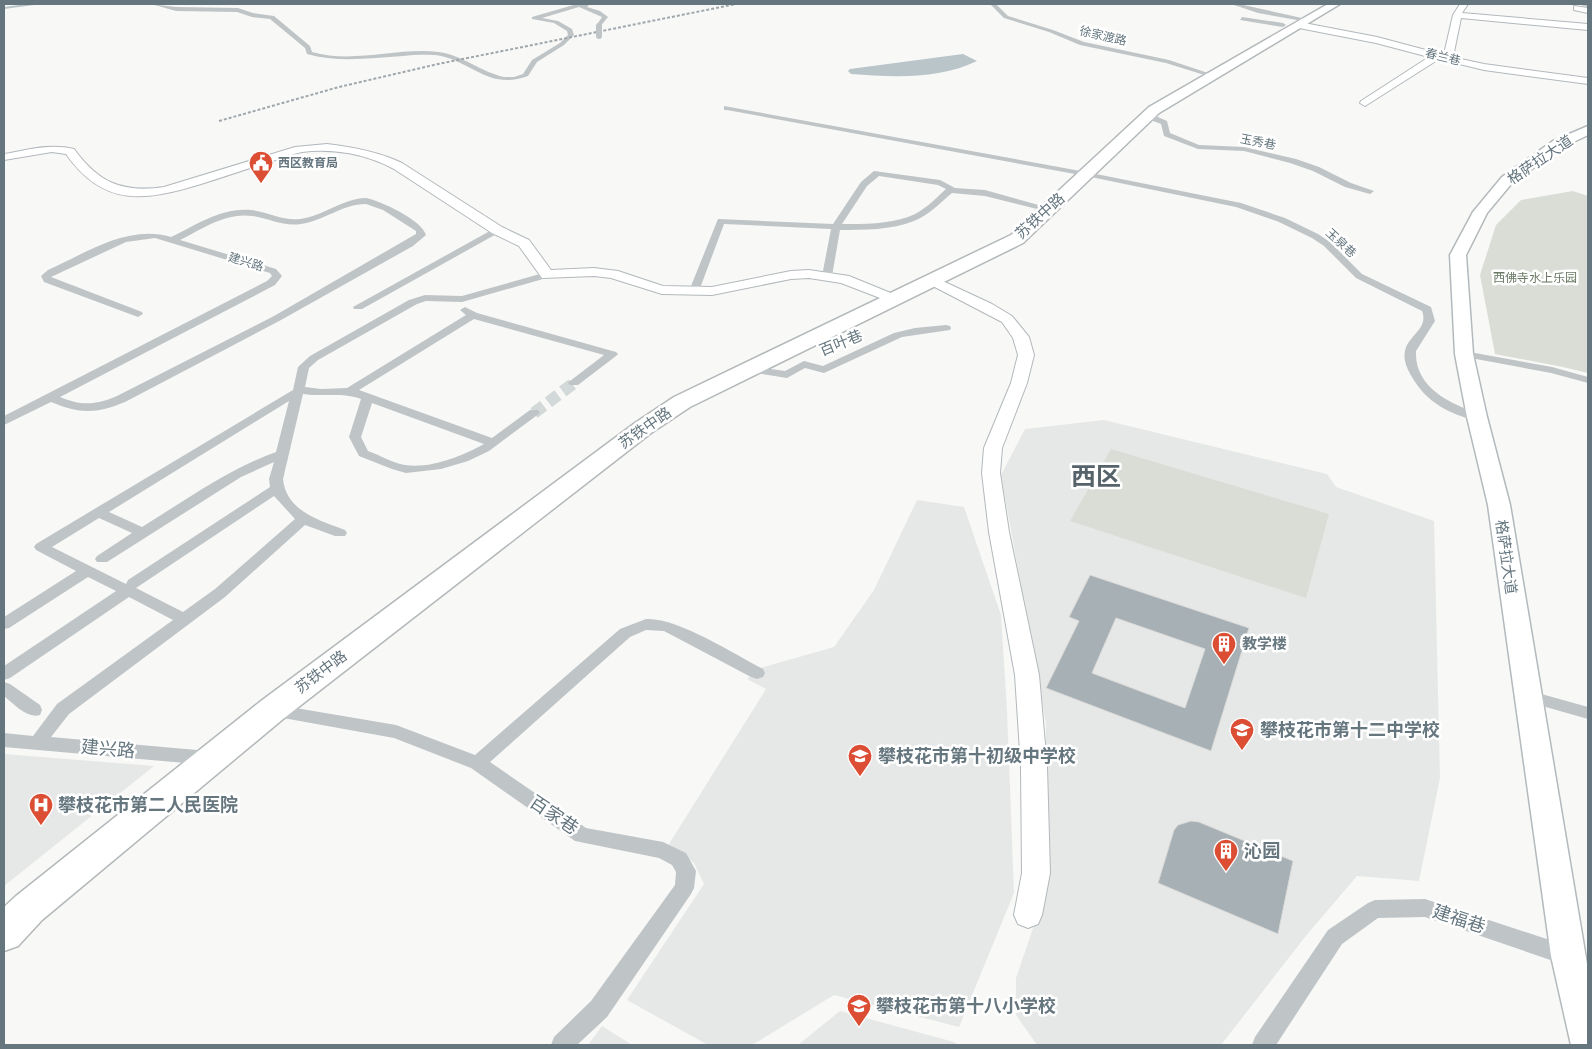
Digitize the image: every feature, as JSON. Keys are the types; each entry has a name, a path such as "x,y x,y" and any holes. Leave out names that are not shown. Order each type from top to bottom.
{"highway":[{"name":"苏铁中路","path":"4,933 29,908 272,710 643,428 682,402 1017,239 1154,110 1335,4"}],"main road":[{"name":"格萨拉大道","path":"1588,130 1558,144 1507,180 1480,212 1458,255 1464,354 1498,505 1526,696 1568,956 1588,1042"}],"street":[{"path":"154,4 175,9 233,9 272,17 308,47 309,52 316,55 340,57 417,53 438,54 463,62 496,78 508,80 526,75 534,61 562,44 571,34 570,30 560,24 534,18 582,4"},
{"path":"175,9 198,4"},
{"path":"587,4 582,7 598,12 605,18 599,26 601,37"},
{"name":"徐家渡路","path":"993,4 1006,16 1082,44 1167,62 1214,76"},
{"path":"1234,4 1304,23"},
{"path":"1365,103 1437,56 1449,52 1454,36 1456,15 1459,7 1464,4"},
{"path":"1579,6 1588,5"},
{"path":"1579,6 1588,11"},
{"path":"1456,15 1516,19 1587,32"},
{"path":"1242,19 1304,23"},
{"name":"春兰巷","path":"1304,23 1484,67 1588,81"},
{"path":"1564,77 1564,74 1580,68"},
{"path":"727,108 1086,174"},
{"name":"玉秀巷","path":"1148,116 1164,123 1168,134 1198,147 1244,149 1293,161 1316,169 1348,185 1370,190"},
{"path":"4,157 52,149 70,152 80,165 109,187 119,191 141,194 165,191 285,152 315,147 338,148 370,155 398,166 497,230 524,243 547,275"},
{"path":"827,276 836,227 864,184 877,173 940,183 951,188 950,190"},
{"name":"玉泉巷","path":"1086,174 1238,205 1282,220 1315,236 1327,244 1359,276 1427,309 1430,322 1410,350 1412,367 1426,392 1438,402 1477,417"},
{"path":"694,291 721,221 871,227 911,219 924,212 950,190 985,193 1049,209"},
{"path":"50,397 77,408 91,409 106,406 321,295 375,261 415,240 421,234 420,230 374,202 364,200 352,202 314,218 298,222 283,222 241,212 218,219 172,240"},
{"path":"358,307 497,230"},
{"name":"建兴路","path":"4,421 271,283 277,276 272,271 156,235 141,235 124,239 46,276 48,280 138,314"},
{"path":"340,533 303,519 282,500 276,489 281,455 300,390 299,384 304,367 314,358 413,302 425,298 462,299 547,275 594,272 613,274 662,290 712,292 791,275 827,276 862,285 893,299"},
{"path":"934,281 1007,319 1021,337 1026,355 1019,383 993,448 991,473 999,532 1027,675 1034,767 1036,872 1028,915"},
{"path":"462,299 461,308 473,315 612,354 574,383"},
{"path":"350,391 473,315"},
{"name":"百叶巷","path":"749,369 787,375 804,364 824,370 898,335 915,331 946,328"},
{"path":"1464,354 1552,370 1588,380"},
{"path":"184,619 131,587 88,570 41,547 300,390 321,393 350,391 494,443"},
{"path":"368,397 356,437 363,452 404,469 430,467 475,455 534,413"},
{"path":"102,559 236,474 281,455"},
{"path":"4,674 276,489"},
{"path":"99,512 143,533"},
{"path":"37,743 63,709 220,592 303,519"},
{"path":"4,624 88,570"},
{"path":"477,762 625,633 639,625 654,623 669,627 757,673"},
{"path":"4,688 34,710"},
{"path":"1526,696 1588,713"},
{"name":"百家巷","path":"272,710 396,732 477,762 582,835 663,850 679,859 686,871 684,888 599,1009 562,1045"},
{"name":"建兴路","path":"4,740 212,758"},
{"name":"建福巷","path":"1263,1045 1335,937 1375,909 1426,908 1568,956"}],"shaded area":[{"path":"963,54 977,61 947,71 915,76 851,74 848,71 850,69"},
{"name":"攀枝花市第十二中学校","path":"1104,420 1327,474 1336,487 1434,521 1440,778 1419,881 1357,876 1305,937 1221,1045 1037,1045 1016,1015 1016,978 1043,899 1046,724 1001,475 1025,429"},
{"name":"攀枝花市第十初级中学校","path":"917,500 964,507 1001,615 1007,710 1014,893 959,1027 834,995 752,1045 708,1045 627,1000 704,884 694,863 669,844 766,689 747,679 760,668 834,647 874,590"},
{"name":"攀枝花市第二人民医院","path":"4,754 154,766 4,886"},
{"name":"攀枝花市第十八小学校","path":"840,1011 954,1042 958,1045 798,1045"},
{"path":"602,1026 632,1045 588,1045"}],"green space":[{"name":"西佛寺水上乐园","path":"1573,191 1588,196 1588,373 1495,354 1480,275 1496,225 1521,200"},
{"path":"1111,449 1329,514 1306,598 1070,521"}],"building":[{"name":"教学楼","path":"1090,575 1249,628 1211,751 1046,688 1079,621 1069,617","holes":["1116,618 1205,649 1185,708 1092,673"]},
{"name":"沁园","path":"1191,821 1199,822 1293,861 1278,934 1158,883 1174,830 1178,825"}],"waterway":[{"path":"4,8 34,4"}],"tunnel":[{"path":"534,413 574,383"}],"railway":[{"path":"219,121 339,87 438,64 736,4"}],"place":[{"name":"西区教育局","path":"261,184"},
{"name":"教学楼","path":"1224,665"},
{"name":"攀枝花市第十二中学校","path":"1242,751"},
{"name":"攀枝花市第十初级中学校","path":"860,777"},
{"name":"攀枝花市第二人民医院","path":"41,826"},
{"name":"沁园","path":"1226,872"},
{"name":"攀枝花市第十八小学校","path":"859,1027"}],"district":[{"name":"西区","path":"1096,476"}]}
